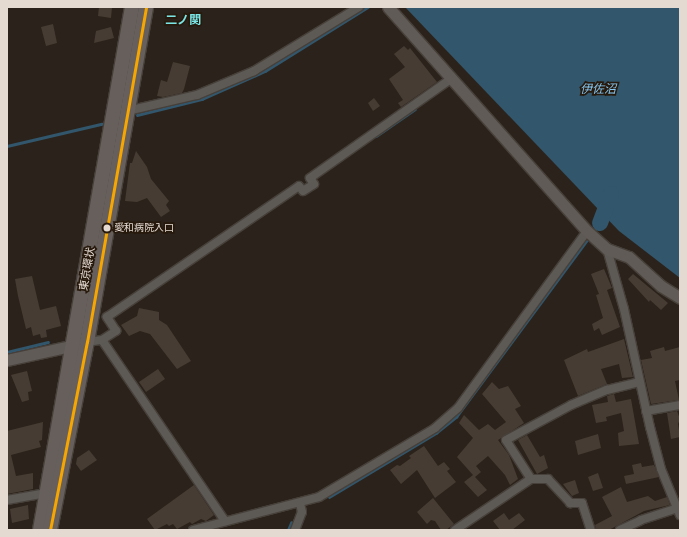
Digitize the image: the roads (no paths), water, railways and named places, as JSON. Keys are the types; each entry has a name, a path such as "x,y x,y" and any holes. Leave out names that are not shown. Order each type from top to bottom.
{"highway":[{"name":"東京環状","path":"50,530 81,344 132,7"},
{"name":"東京環状","path":"40,530 46,493 81,344 146,7"}],"street":[{"path":"127,111 197,95 254,71 359,7"},
{"path":"388,7 587,231 607,249 629,257 661,286 680,299"},
{"path":"7,360 102,340 116,331 107,317 299,186 303,191 314,184 310,178 451,79"},
{"path":"192,530 319,497 446,420 458,408 587,231"},
{"path":"607,249 624,310 639,382 661,469 679,512 641,520 620,530"},
{"path":"102,340 225,521"},
{"path":"531,479 506,440 571,405 607,390 639,382"},
{"path":"646,411 680,405"},
{"path":"455,530 531,479 548,479 570,503 582,503 591,530"},
{"path":"7,500 46,493"},
{"path":"295,530 302,512 300,503"}],"water":[{"name":"伊佐沼","path":"405,7 680,7 680,278 619,231"}],"waterway":[{"path":"137,115 202,99 265,71 368,7"},
{"path":"376,136 415,109"},
{"path":"7,146 101,124"},
{"name":"伊佐沼","path":"600,223 611,194"},
{"path":"593,232 600,223"},
{"path":"329,497 436,433 456,417 589,237"},
{"path":"7,352 48,342"},
{"path":"288,530 291,523"}],"place":[{"name":"愛和病院入口","path":"107,228"}],"district":[{"name":"二ノ関","path":"183,20"}]}
